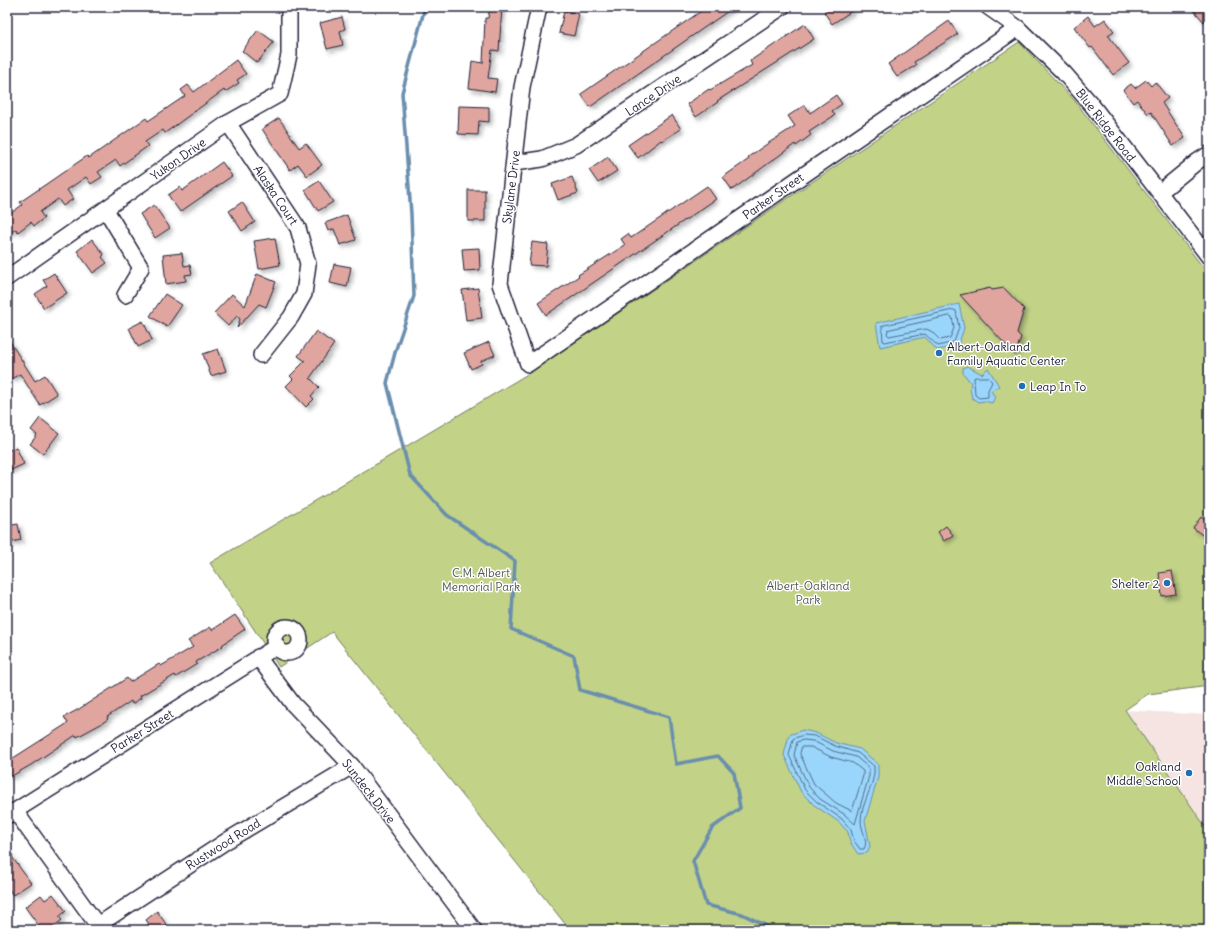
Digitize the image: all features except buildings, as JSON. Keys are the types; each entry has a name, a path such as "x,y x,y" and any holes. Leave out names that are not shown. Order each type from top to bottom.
{"street":[{"name":"Yukon Drive","path":"7,278 228,123 280,94 289,55 289,7"},
{"name":"Skylane Drive","path":"528,364 500,284 522,87 539,7"},
{"name":"Lance Drive","path":"514,163 542,159 576,145 782,7"},
{"name":"Blue Ridge Road","path":"988,7 1018,28 1064,72 1160,192 1209,257"},
{"name":"Parker Street","path":"528,364 1018,28"},
{"name":"Alaska Court","path":"228,123 298,228 308,264 304,294 291,317 261,355"},
{"path":"1160,192 1198,161 1209,154"},
{"path":"106,210 141,268 126,294"},
{"name":"Parker Street","path":"11,814 277,646"},
{"name":"Sundeck Drive","path":"258,657 293,704 352,766 474,930"},
{"name":"Rustwood Road","path":"99,928 228,840 352,766"},
{"path":"11,814 99,928"}],"shaded area":[{"name":"Oakland Middle School","path":"1125,710 1209,715 1209,832"}],"green space":[{"name":"Albert-Oakland Park","path":"1019,42 1075,101 1209,275 1209,686 1148,694 1125,710 1209,832 1209,930 570,930 332,632 279,667 210,563 531,372"}],"water":[{"path":"959,304 964,328 958,346 937,350 925,337 880,347 876,323"},
{"path":"967,366 982,374 988,368 999,386 991,391 995,397 992,403 984,401 978,402 972,398 970,389 971,383 963,373 963,368"},
{"path":"803,730 816,733 836,743 860,749 878,764 878,777 865,821 870,846 867,853 858,854 850,842 848,832 839,822 814,805 801,792 784,755 789,735"}],"waterway":[{"path":"425,7 402,93 411,214 414,296 396,349 387,383 410,475 447,515 515,561 511,629 574,656 580,690 669,717 676,764 718,756 734,773 740,808 712,828 693,861 706,905 742,914 775,930"}],"place":[{"name":"Albert-Oakland Family Aquatic Center","path":"939,353"},
{"name":"Leap In To","path":"1022,386"},
{"name":"Shelter 2","path":"1167,583"},
{"name":"Oakland Middle School","path":"1189,773"}],"park label":[{"name":"C.M. Albert Memorial Park","path":"481,579"}]}
